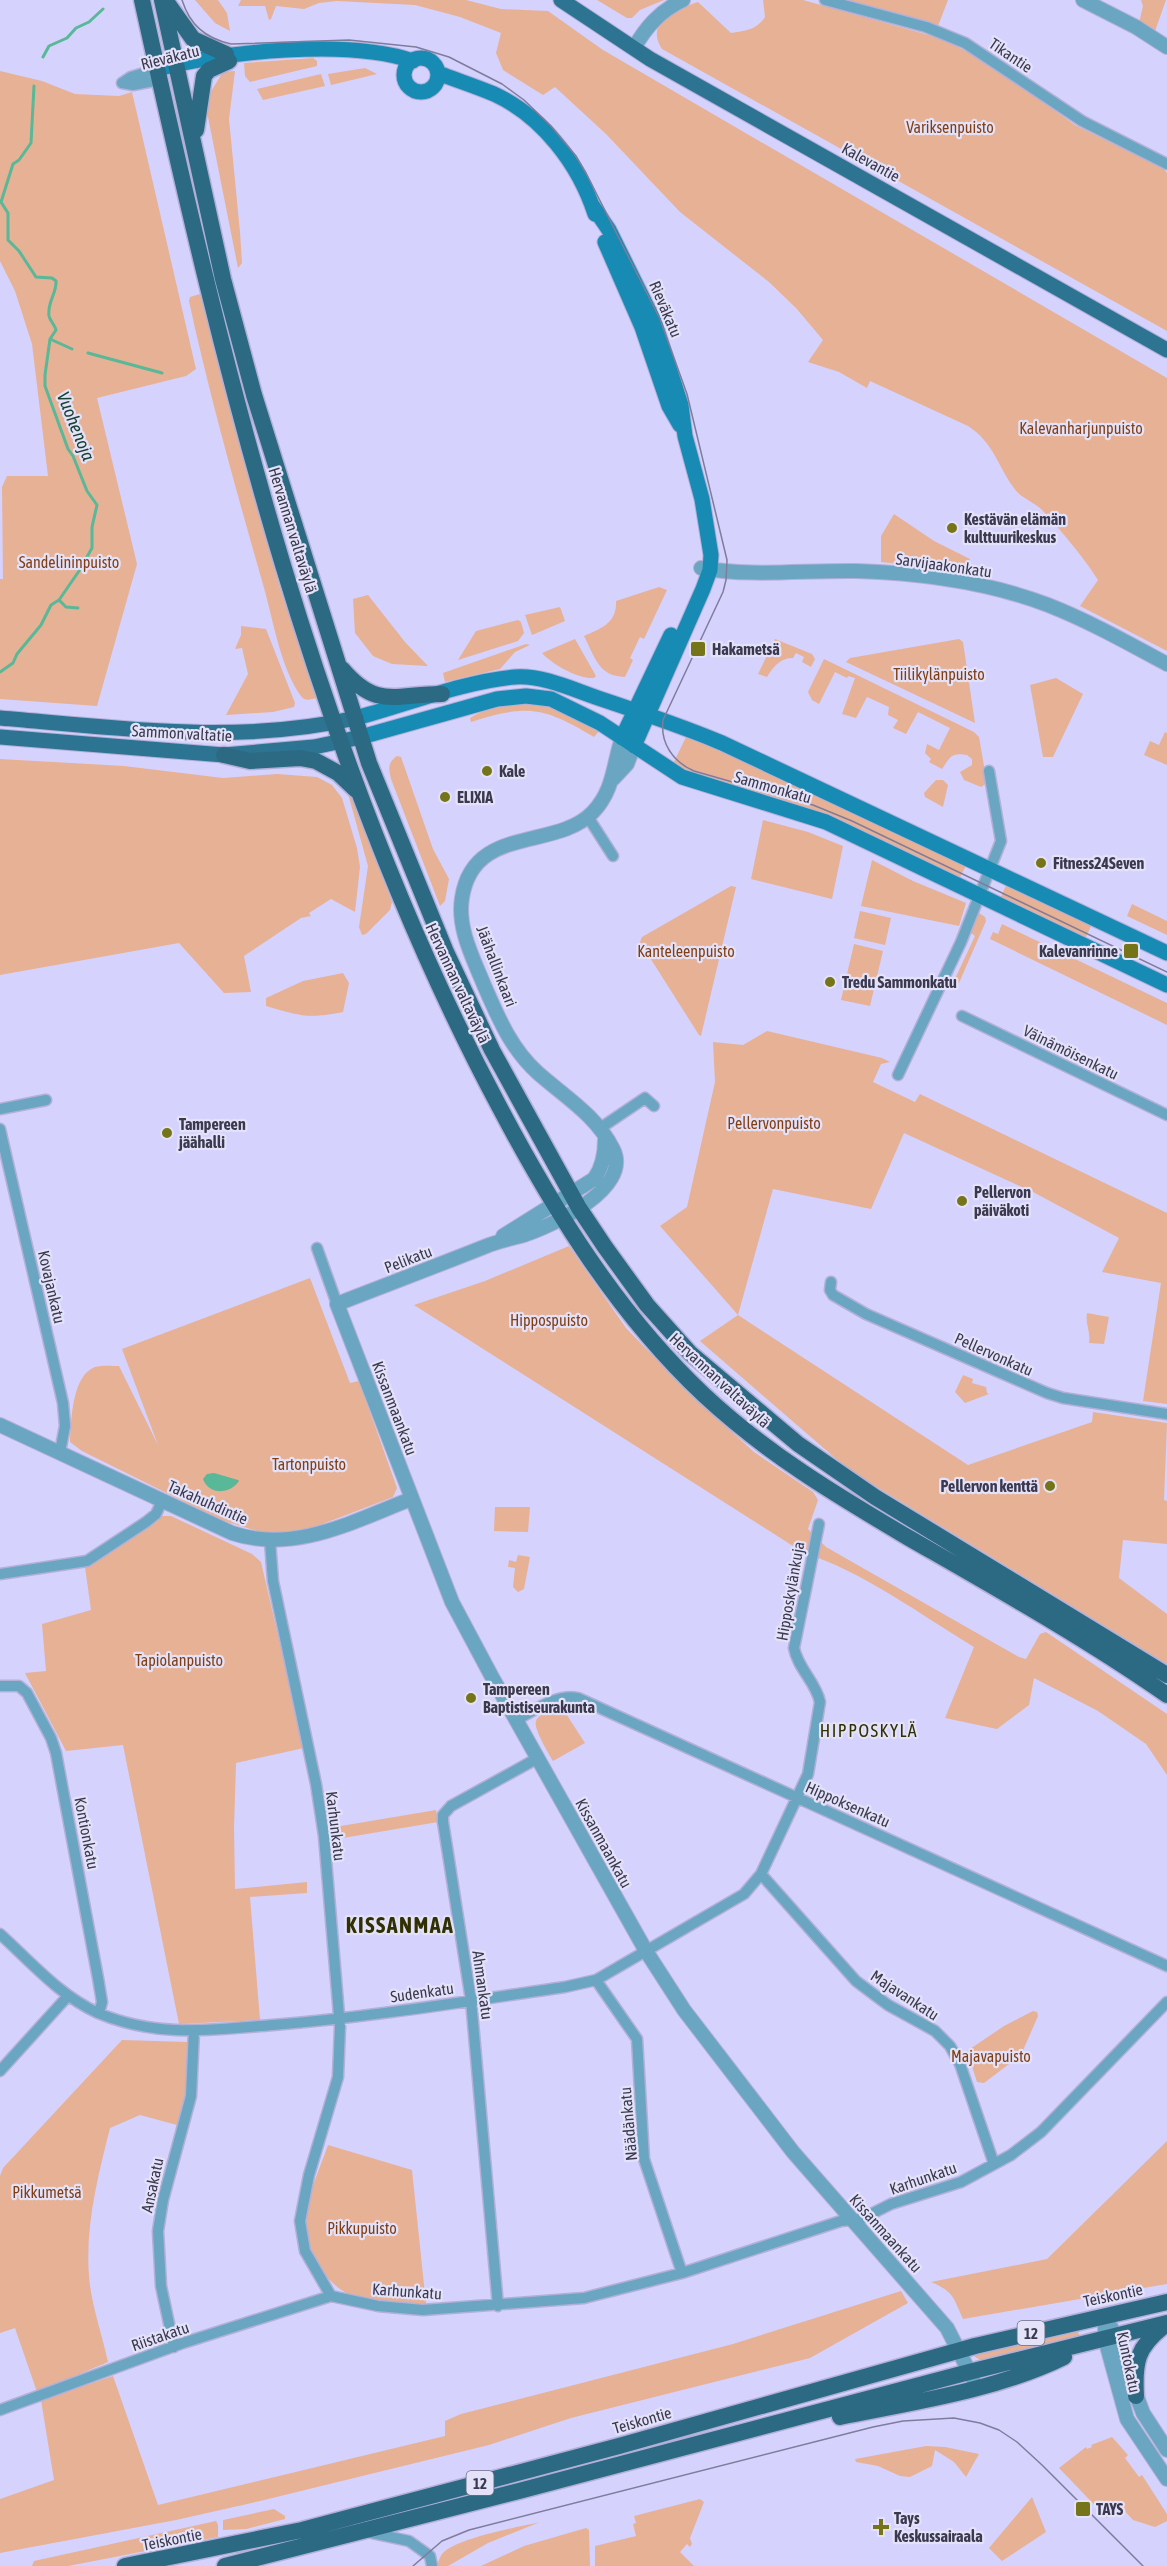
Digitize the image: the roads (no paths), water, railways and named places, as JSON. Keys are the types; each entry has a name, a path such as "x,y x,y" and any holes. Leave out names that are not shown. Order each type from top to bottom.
{"highway":[{"name":"Hervannan valtaväylä","path":"141,0 236,397 274,530 334,723 425,959 479,1070 558,1211 589,1258 644,1332 700,1391 772,1453 827,1490 1062,1628 1167,1695"},
{"name":"Hervannan valtaväylä","path":"164,0 223,279 254,395 369,763 451,962 492,1050 575,1202 647,1305 690,1353 798,1444 875,1497 1167,1675"},
{"path":"164,0 194,39 227,58 209,70 202,81 194,145"},
{"path":"339,666 363,690 381,698 442,694"},
{"path":"224,755 250,761 300,758 316,761 338,773 360,793"},
{"name":"Teiskontie","path":"125,2566 302,2530 607,2449 957,2351 1167,2302"},
{"path":"1136,2396 1136,2370 1140,2352 1145,2342 1167,2323"},
{"name":"12","path":"225,2566 789,2420 973,2379 1070,2348 1167,2323"}],"main road":[{"name":"Kalevantie","path":"561,0 634,48 1167,350"},
{"name":"Rieväkatu","path":"158,74 251,54 312,50 368,52 413,61"},
{"name":"Rieväkatu","path":"368,52 393,63 404,75"},
{"path":"428,60 432,63 437,78 427,91 416,91 407,85 404,75 408,65 413,61 428,60"},
{"name":"Rieväkatu","path":"437,78 494,94 518,110 561,148 575,169 592,205 601,233 642,327 669,406 685,436 702,499 707,534 705,569 628,742"},
{"name":"Sammonkatu","path":"356,718 500,680 532,678 641,712 722,743 987,874 1167,953"},
{"name":"Sammonkatu","path":"362,737 497,699 526,696 563,703 682,777 826,822 1167,985"},
{"name":"Sammon valtatie","path":"0,718 169,732 214,733 278,732 356,718"},
{"name":"Sammon valtatie","path":"0,737 224,755 261,753 362,737"}],"street":[{"path":"634,48 658,15 683,0"},
{"name":"Tikantie","path":"825,0 926,27 965,43 1082,122 1167,164"},
{"path":"1083,0 1136,27 1167,47"},
{"name":"Sarvijaakonkatu","path":"705,569 741,573 871,572 935,578 988,587 1013,593 1063,611 1167,664"},
{"name":"Jäähallinkaari","path":"558,1211 575,1202 595,1197 613,1176 616,1159 613,1149 582,1108 537,1072 510,1040 467,945 461,899 466,882 476,865 491,852 505,845 564,828 588,817 607,795 613,779 627,764 628,742"},
{"path":"898,1075 961,942 1001,841 989,771"},
{"path":"588,817 613,856"},
{"name":"Väinämöisenkatu","path":"962,1016 1167,1115"},
{"path":"602,1134 645,1098 654,1106"},
{"path":"0,1109 46,1100"},
{"name":"Kovajankatu","path":"0,1129 63,1402 65,1426 60,1452"},
{"name":"Pelikatu","path":"337,1304 490,1245 558,1211"},
{"name":"Kissanmaankatu","path":"317,1248 452,1602 646,1951 684,2010 751,2099 852,2220 947,2328 973,2379"},
{"name":"Pellervonkatu","path":"831,1282 830,1290 833,1295 866,1314 1024,1384 1064,1398 1167,1414"},
{"name":"Takahuhdintie","path":"0,1425 232,1533 270,1541 299,1539 411,1499"},
{"path":"0,1574 87,1561 156,1514 162,1501"},
{"name":"Hipposkylänkuja","path":"797,1797 810,1765 820,1702 818,1692 796,1660 794,1648 819,1524"},
{"name":"Karhunkatu","path":"270,1541 273,1581 316,1784 324,1836 340,2020 338,2077 309,2175 300,2221 305,2251 331,2296 378,2306 423,2310 584,2298 682,2273 841,2221 861,2219 891,2204 961,2182 1011,2155 1041,2132 1167,2002"},
{"name":"Kontionkatu","path":"0,1686 19,1686 27,1694 57,1753 99,1978 102,2002 99,2013"},
{"name":"Hippoksenkatu","path":"516,1720 554,1700 575,1697 1167,1966"},
{"name":"Ahmankatu","path":"498,2306 471,2000 444,1815 451,1806 538,1758"},
{"name":"Sudenkatu","path":"0,1934 67,1997 99,2013 146,2028 194,2031 340,2020 565,1987 596,1980 744,1894 761,1874 797,1797"},
{"name":"Majavankatu","path":"761,1874 856,1981 888,2005 943,2038 960,2064 994,2164"},
{"name":"Näädänkatu","path":"596,1980 637,2038 644,2159 682,2273"},
{"path":"0,2071 67,1997"},
{"name":"Ansakatu","path":"174,2347 161,2286 158,2231 165,2190 191,2096 194,2031"},
{"name":"Riistakatu","path":"0,2409 174,2347 331,2296"},
{"name":"Kuntokatu","path":"1106,2316 1127,2419 1167,2479"},
{"name":"Kuntokatu","path":"1111,2338 1143,2413 1167,2450"},
{"path":"364,2531 409,2541 430,2556 432,2566"}],"waterway":[{"name":"Vuohenoja","path":"43,57 49,46 67,38 76,28 89,22 103,9"},
{"name":"Vuohenoja","path":"0,672 13,663 17,654 41,625 51,605 59,600 79,571 92,548 92,527 97,505 87,491 68,449 45,386 50,339 56,330 49,311 56,281 52,278 36,277 19,251 8,240 8,213 1,202 13,164 19,160 31,143 34,86"},
{"path":"50,339 72,349"},
{"path":"88,353 162,373"},
{"path":"59,600 66,607 78,608"}],"tram line":[{"path":"182,0 189,17 200,29 213,38 231,44 349,40 416,47 449,57 502,84 524,100 551,126 576,156 660,319 687,394 727,560 723,592 663,720 666,744 674,757 694,771 813,805 852,821 1167,972"},
{"path":"413,2566 442,2541 469,2530 873,2427 903,2421 954,2418 980,2423 999,2430 1017,2442 1143,2566"}],"place":[{"name":"Kestävän elämän kulttuurikeskus","path":"952,528"},
{"name":"Hakametsä","path":"698,649"},
{"name":"Kale","path":"487,771"},
{"name":"ELIXIA","path":"445,797"},
{"name":"Fitness24Seven","path":"1041,863"},
{"name":"Kalevanrinne","path":"1131,951"},
{"name":"Tredu Sammonkatu","path":"830,982"},
{"name":"Tampereen jäähalli","path":"167,1133"},
{"name":"Pellervon päiväkoti","path":"962,1201"},
{"name":"Pellervon kenttä","path":"1050,1486"},
{"name":"Tampereen Baptistiseurakunta","path":"471,1698"},
{"name":"TAYS","path":"1083,2509"},
{"name":"Tays Keskussairaala","path":"881,2527"}],"district":[{"name":"HIPPOSKYLÄ","path":"869,1730"},
{"name":"KISSANMAA","path":"400,1925"}],"park label":[{"name":"Variksenpuisto","path":"950,127"},
{"name":"Kalevanharjunpuisto","path":"1081,428"},
{"name":"Sandelininpuisto","path":"69,562"},
{"name":"Tiilikylänpuisto","path":"939,674"},
{"name":"Kanteleenpuisto","path":"686,951"},
{"name":"Pellervonpuisto","path":"774,1123"},
{"name":"Hippospuisto","path":"549,1320"},
{"name":"Tartonpuisto","path":"309,1464"},
{"name":"Tapiolanpuisto","path":"179,1660"},
{"name":"Majavapuisto","path":"991,2056"},
{"name":"Pikkumetsä","path":"47,2192"},
{"name":"Pikkupuisto","path":"362,2228"}]}
